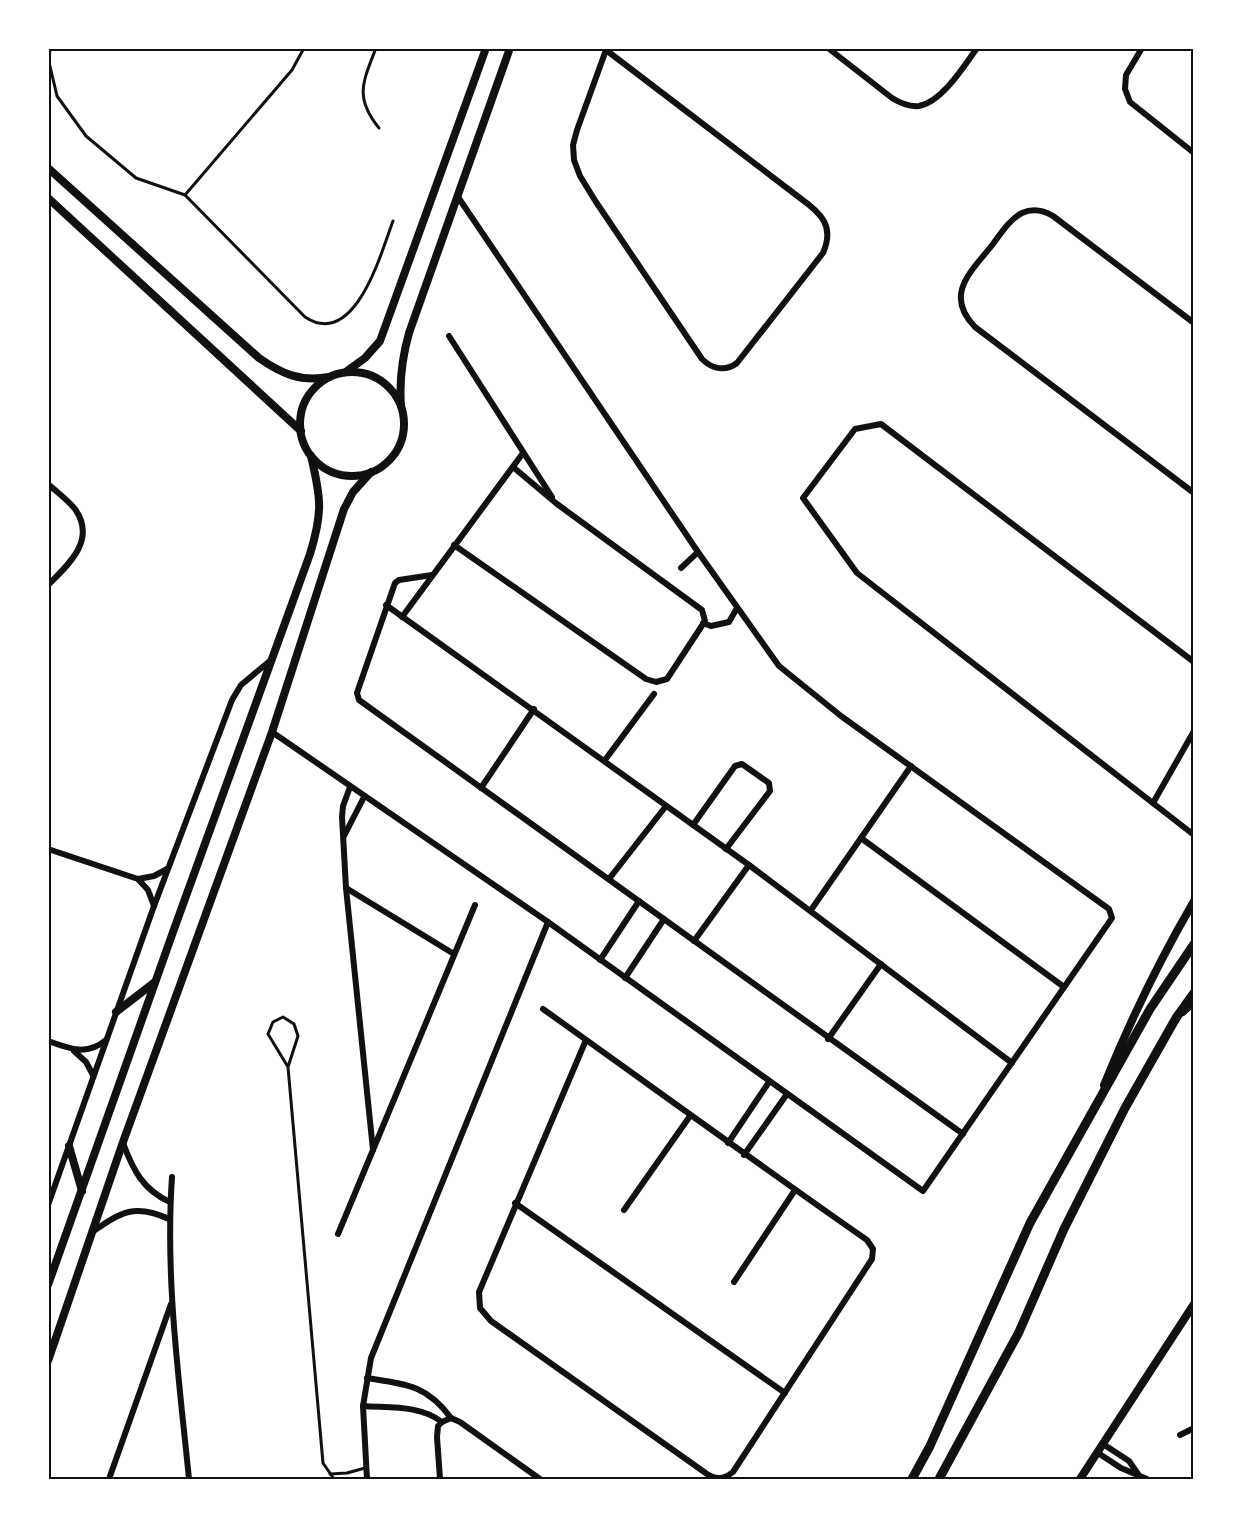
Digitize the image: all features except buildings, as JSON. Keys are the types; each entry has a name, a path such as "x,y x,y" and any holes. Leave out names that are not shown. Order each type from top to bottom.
{"main road":[{"path":"48,1285 318,526 319,490 311,456 303,440 301,412 308,395 321,381 347,371 365,358 380,341 486,48"},
{"path":"311,456 323,467 338,474 355,476 371,472 388,462 399,445 404,426 399,384 401,360 510,48"},
{"path":"347,371 364,373 380,380 393,391 401,406"},
{"path":"48,1361 123,1142 272,732 344,509 353,492 371,472"},
{"path":"910,1479 930,1446 1030,1223 1150,1009 1194,944"},
{"path":"116,1012 155,982"},
{"path":"939,1479 1019,1332 1064,1229 1125,1108 1176,1018 1194,993"},
{"path":"69,1146 81,1191"},
{"path":"949,1479 953,1456"}],"street":[{"path":"828,48 892,98 903,104 919,106 935,99 943,92 977,48"},
{"path":"1142,48 1125,75 1127,96 1135,107 1194,153"},
{"path":"604,49 817,210 824,220 828,237 823,254 731,368 717,369 702,359 596,202 576,166 573,153 575,138 604,49"},
{"path":"48,168 259,358 276,370 291,376 312,380 329,377"},
{"path":"272,732 363,797 548,922 923,1191 1112,918 1109,909 842,716 779,666 737,608 458,197"},
{"path":"48,198 301,431"},
{"path":"1194,323 1053,216 1038,210 1023,212 1010,222 964,280 960,294 962,309 975,327 1194,493"},
{"path":"449,336 557,504"},
{"path":"1194,662 881,424 855,429 803,498 857,573 1194,835"},
{"path":"402,617 523,453"},
{"path":"454,545 646,679 656,682 668,679 704,622 702,610 557,504 513,466"},
{"path":"48,484 76,511 80,517 83,532 76,555 48,585"},
{"path":"681,568 699,552"},
{"path":"432,575 399,580 392,588 357,693 359,700 963,1134"},
{"path":"386,605 811,910 1012,1063"},
{"path":"704,622 711,626 729,622 737,608"},
{"path":"48,1205 154,906 232,700 241,685 271,660"},
{"path":"605,760 654,694"},
{"path":"481,788 534,710"},
{"path":"1153,803 1194,731"},
{"path":"693,825 735,766 742,764 769,783 770,791 726,849"},
{"path":"811,910 911,766"},
{"path":"350,787 343,806 346,888 373,1150"},
{"path":"344,837 363,797"},
{"path":"609,879 666,806"},
{"path":"861,838 1064,987"},
{"path":"48,849 138,879 154,876 168,869"},
{"path":"694,941 749,865"},
{"path":"138,879 148,890 154,906"},
{"path":"346,888 454,954"},
{"path":"1097,1102 1127,1027 1163,954 1194,901"},
{"path":"600,960 639,902"},
{"path":"338,1234 475,905"},
{"path":"625,978 664,919"},
{"path":"367,1479 363,1406 370,1358 548,922"},
{"path":"828,1039 881,964"},
{"path":"1176,1018 1194,1004"},
{"path":"543,1010 586,1040 744,1155 871,1244 874,1254 785,1393 737,1466 729,1475 718,1479 697,1468 484,1316 480,1308 479,1292 586,1040"},
{"path":"48,1041 74,1050 94,1048 107,1040"},
{"path":"74,1050 90,1066 94,1077"},
{"path":"728,1143 769,1082"},
{"path":"744,1155 788,1094"},
{"path":"624,1210 690,1116"},
{"path":"123,1142 128,1157 145,1185 156,1195 170,1202"},
{"path":"172,1177 170,1202 172,1300 189,1479"},
{"path":"734,1282 795,1190"},
{"path":"515,1203 785,1393"},
{"path":"91,1232 112,1218 143,1209 170,1219"},
{"path":"109,1479 172,1300"},
{"path":"1080,1479 1194,1304"},
{"path":"367,1378 418,1388 440,1403 451,1418 540,1479"},
{"path":"363,1406 423,1411 442,1422"},
{"path":"440,1479 438,1426 451,1418"},
{"path":"1180,1435 1194,1428"},
{"path":"1103,1444 1128,1461 1138,1474"},
{"path":"1098,1453 1121,1468 1148,1479"}],"lane":[{"path":"50,48 49,62 57,96 86,136 136,178 185,195 305,317 314,323 327,324 341,318 357,305 372,278 393,221"},
{"path":"185,195 292,70 304,48"},
{"path":"376,48 361,87 368,114 380,128"},
{"path":"288,1067 268,1035 273,1022 283,1017 294,1024 298,1036 288,1067 323,1463 333,1479"},
{"path":"329,1474 347,1473 366,1468"}]}
